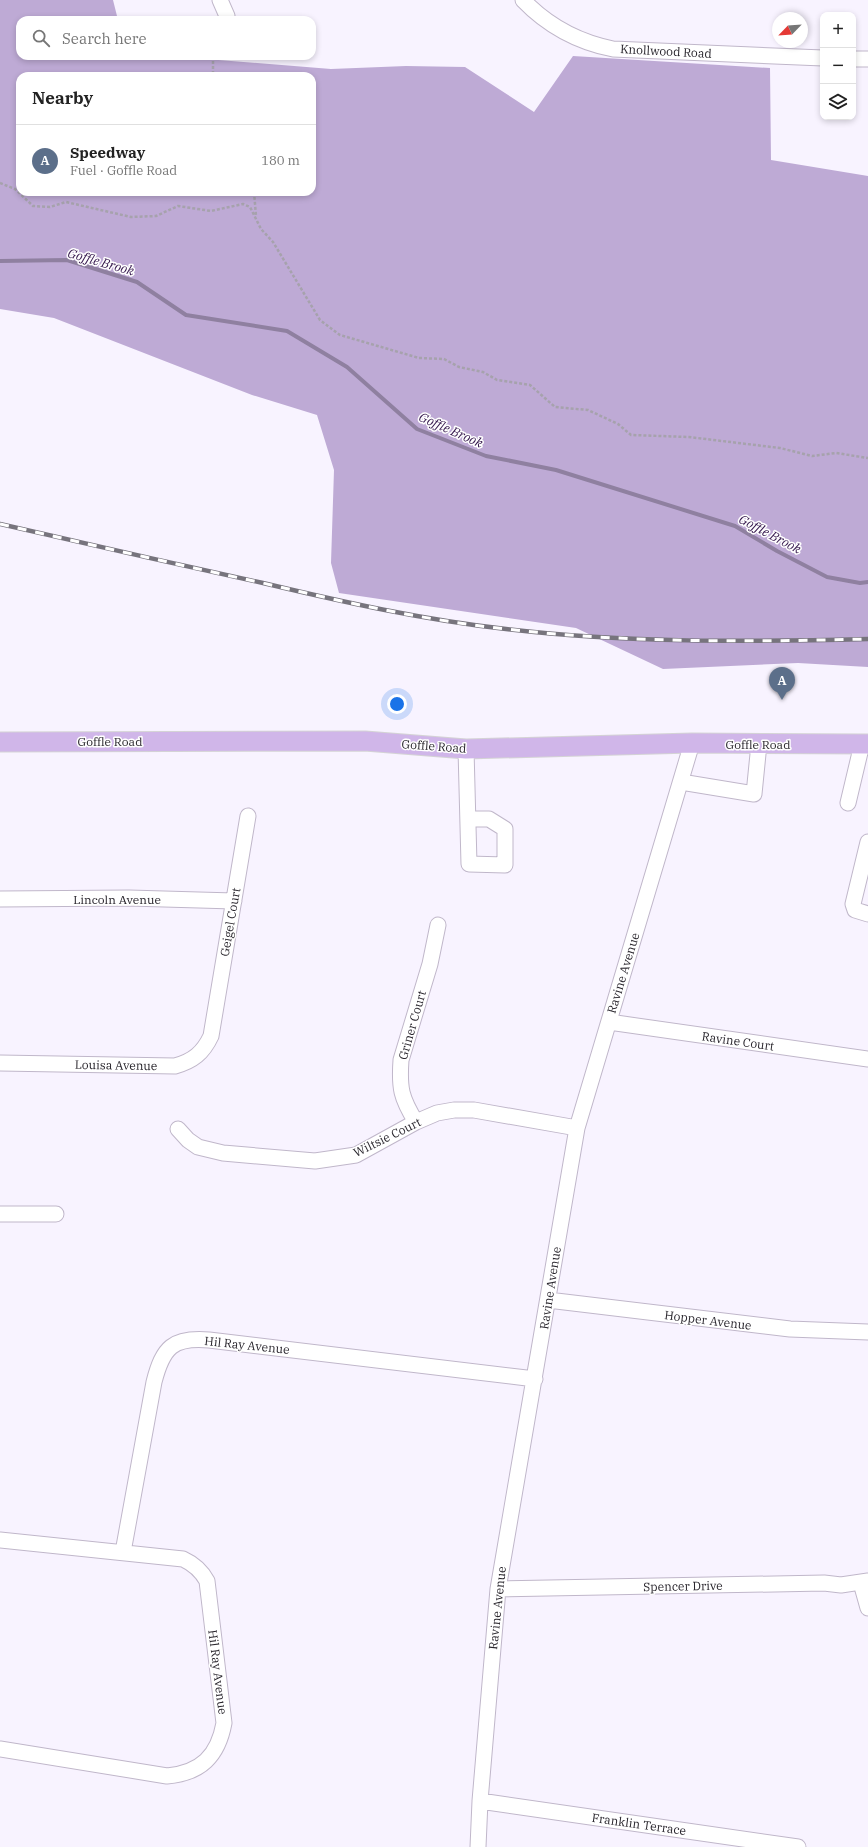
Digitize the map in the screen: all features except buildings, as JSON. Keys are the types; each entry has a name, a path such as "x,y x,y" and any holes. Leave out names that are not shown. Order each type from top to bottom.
{"main road":[{"name":"Goffle Road","path":"0,742 365,741 466,749 692,743 865,744"}],"street":[{"path":"220,0 227,16"},
{"name":"Knollwood Road","path":"523,0 538,14 568,35 598,46 613,49 820,58"},
{"path":"856,59 868,59"},
{"name":"Ravine Avenue","path":"478,1847 480,1801 498,1589 577,1128 692,743"},
{"path":"681,782 754,794 758,744"},
{"path":"848,803 865,744"},
{"path":"466,749 468,819"},
{"name":"Geigel Court","path":"212,1028 248,816"},
{"path":"868,842 853,904 855,910 868,914"},
{"name":"Lincoln Avenue","path":"0,899 129,898 234,901"},
{"name":"Griner Court","path":"416,1122 404,1102 401,1092 401,1060 430,964 438,925"},
{"name":"Ravine Court","path":"608,1022 868,1059"},
{"name":"Louisa Avenue","path":"0,1063 176,1066 188,1062 198,1056 206,1047 211,1036 212,1028"},
{"name":"Wiltsie Court","path":"178,1129 188,1140 198,1147 223,1153 315,1161 356,1155 416,1122 436,1113 454,1110 474,1110 577,1128"},
{"path":"0,1214 56,1214"},
{"name":"Hopper Avenue","path":"548,1300 790,1329 868,1332"},
{"name":"Hil Ray Avenue","path":"123,1552 154,1382 160,1361 168,1350 178,1342 193,1339 209,1340 535,1379"},
{"name":"Hil Ray Avenue","path":"0,1540 182,1559 192,1563 201,1571 207,1581 224,1723 222,1738 208,1760 195,1769 180,1775 167,1776 0,1749"},
{"path":"865,1582 868,1608"},
{"name":"Spencer Drive","path":"498,1589 824,1583 841,1585 865,1582"},
{"name":"Franklin Terrace","path":"480,1801 798,1847"}],"path":[{"path":"213,60 213,72"},
{"path":"0,183 16,191"},
{"path":"22,196 33,206 50,207 66,202 131,218 156,216 178,206 211,211 243,204 250,207 261,229 273,242 320,320 340,335 419,358 444,359 459,367 483,372 497,380 530,386 555,407 588,410 618,424 631,435 689,436 780,448 812,456 836,453 868,458"},
{"path":"254,196 256,218"}],"shaded area":[{"path":"0,0 113,0 117,16 16,16 16,60 219,60 331,69 406,66 465,67 534,112 573,56 770,68 771,160 868,176 868,667 798,663 663,669 576,628 339,593 331,563 334,470 317,415 252,395 54,318 0,309"}],"waterway":[{"name":"Goffle Brook","path":"0,261 67,260 137,282 186,315 287,331 347,367 417,429 486,456 556,470 735,526 777,551 827,577 860,583 868,582"}],"railway":[{"path":"0,524 353,604 414,616 475,625 551,634 642,639 732,641 868,639"}],"place":[{"name":"Speedway","path":"782,700"}]}
